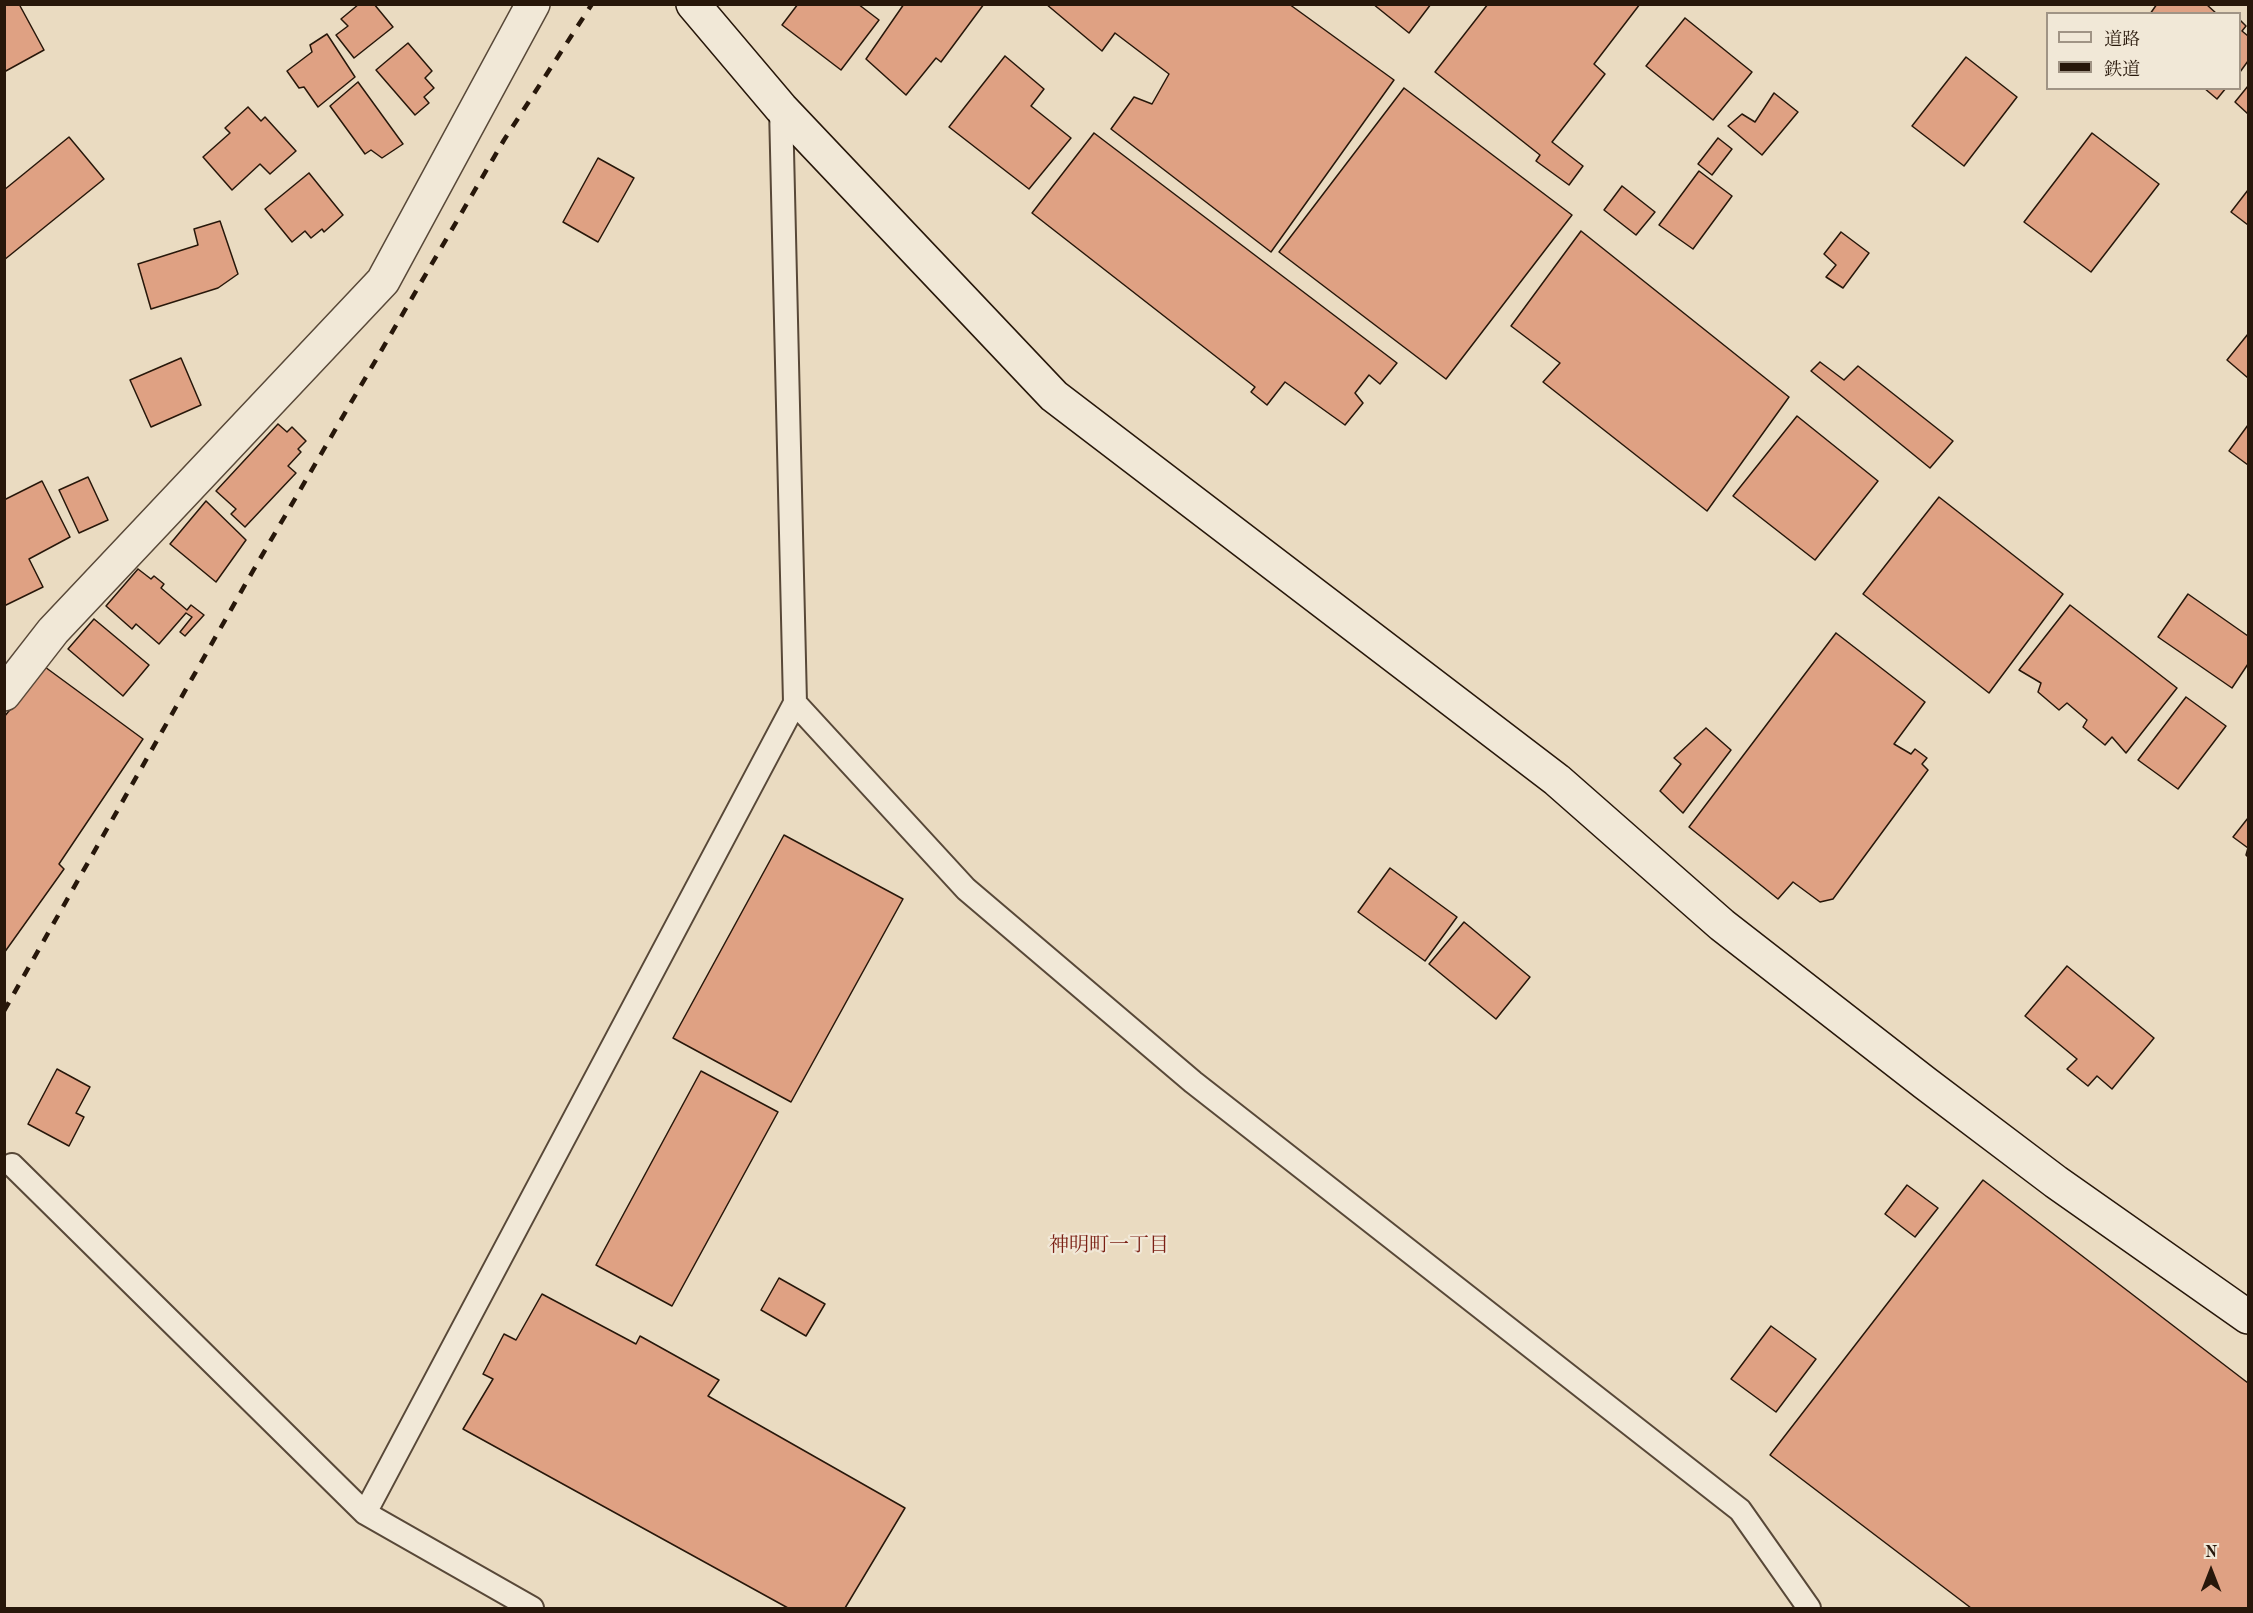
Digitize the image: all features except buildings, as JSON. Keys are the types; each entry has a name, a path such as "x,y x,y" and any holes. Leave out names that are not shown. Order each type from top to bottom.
{"street":[{"path":"4,694 53,631 383,281 533,4"},
{"path":"693,4 781,108 1054,396 1557,780 1722,925 1925,1083 2056,1182 2248,1317"}],"lane":[{"path":"365,1513 795,704 781,108"},
{"path":"795,704 966,889 984,905 1193,1082 1740,1510 1809,1608"},
{"path":"12,1165 365,1513 532,1608"}],"railway":[{"path":"4,1011 250,576 504,140 592,4"}],"district":[{"name":"神明町一丁目","path":"1109,1246"}]}
